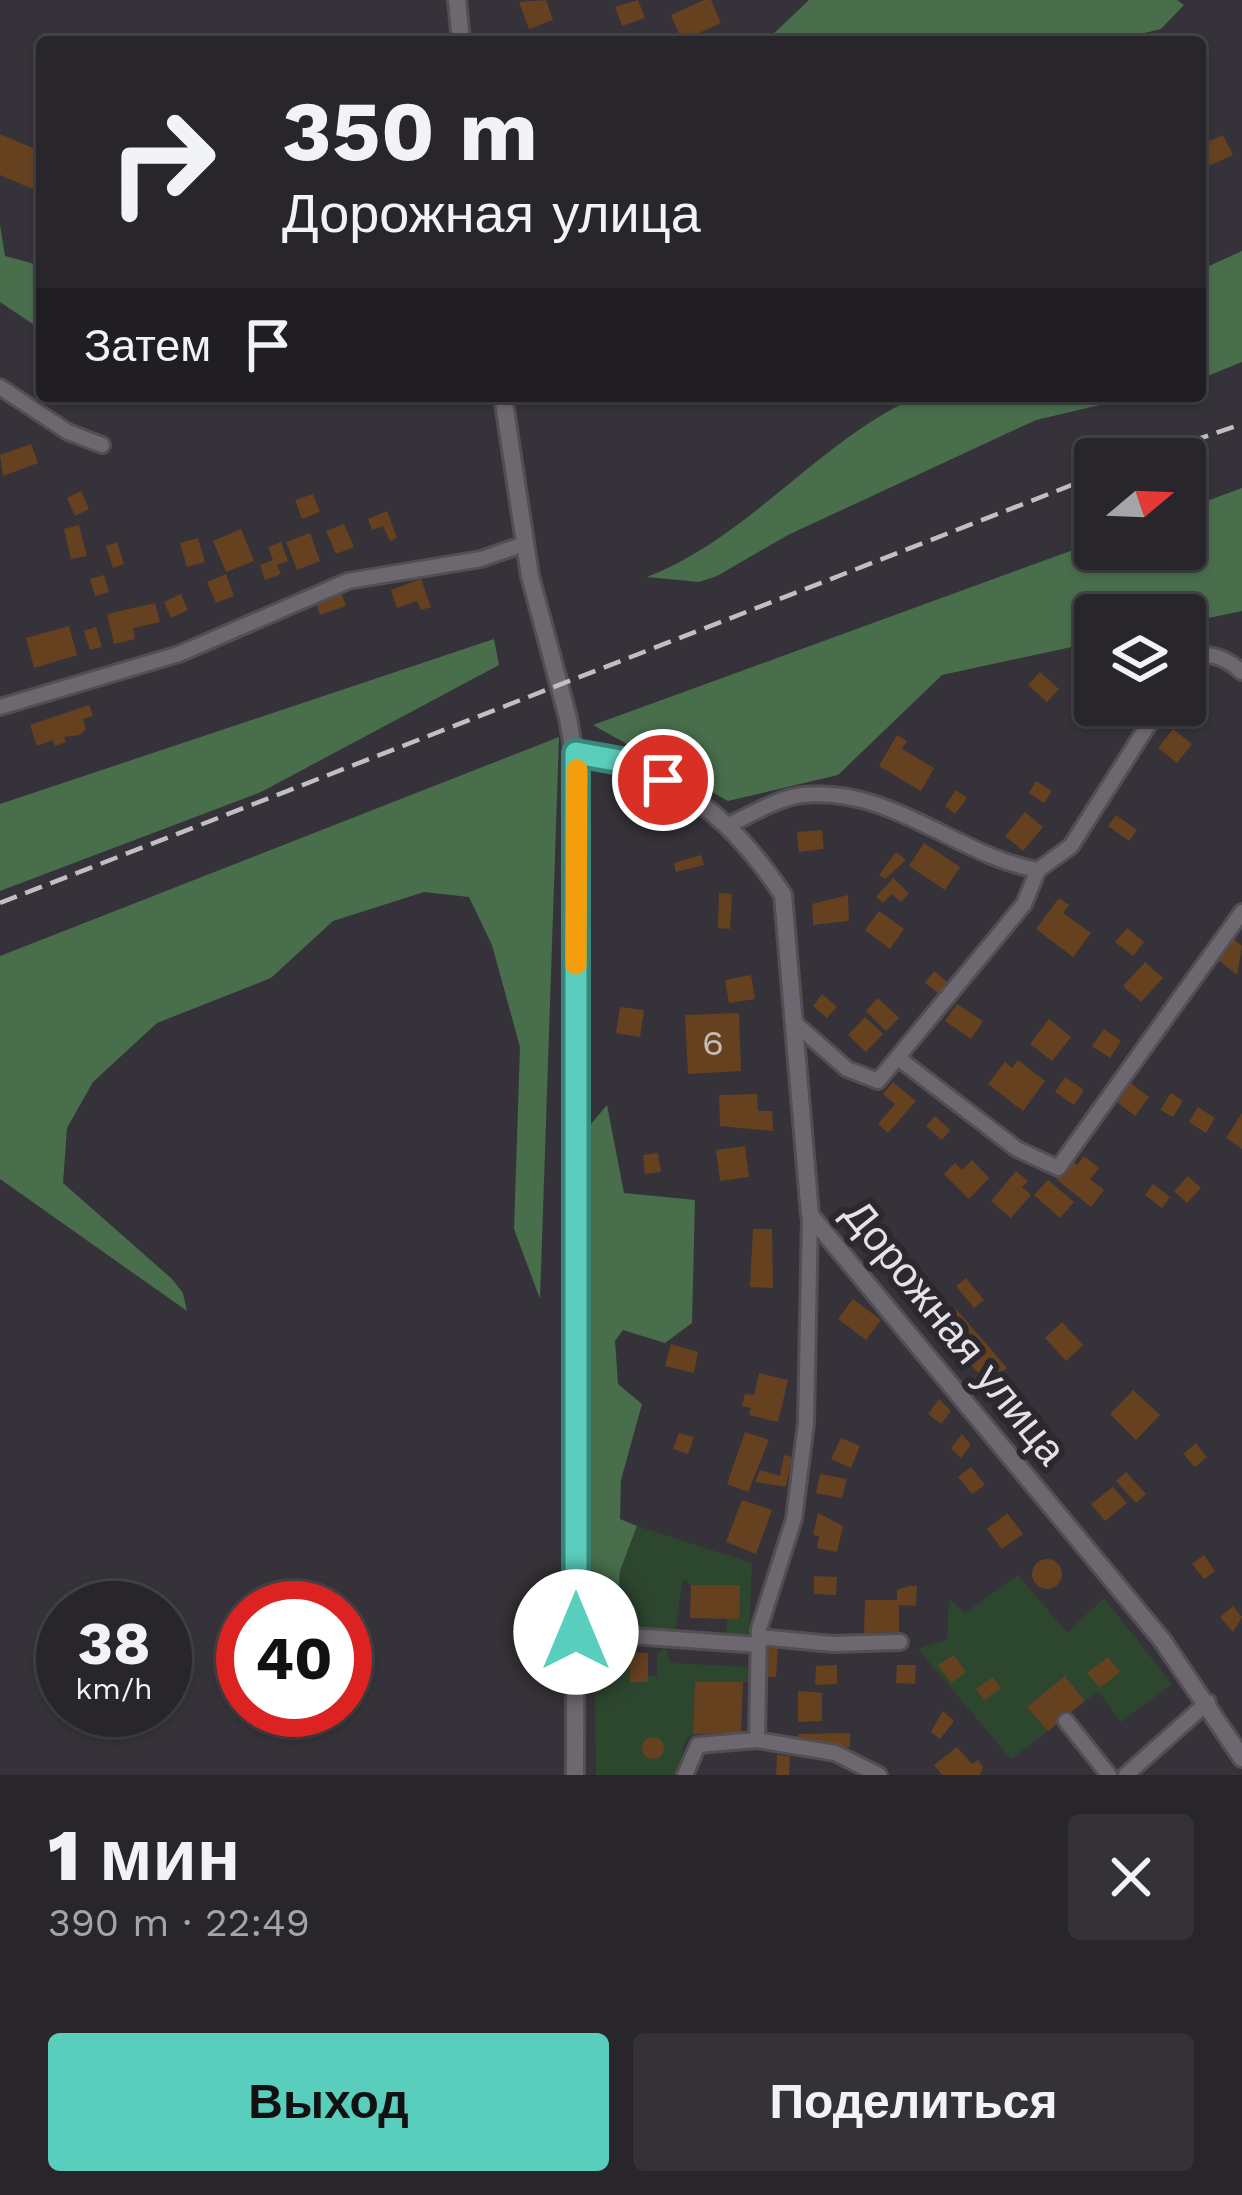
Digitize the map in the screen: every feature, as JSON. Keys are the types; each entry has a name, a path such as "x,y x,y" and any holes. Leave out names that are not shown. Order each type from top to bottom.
{"street":[{"path":"457,0 460,36"},
{"path":"0,387 68,432 102,445"},
{"path":"504,402 524,544 576,753 575,1775"},
{"path":"0,706 179,654 347,581 482,559 524,544"},
{"path":"1206,657 1217,656 1242,672"},
{"path":"797,1025 847,1069 878,1081 1024,904 1038,870 1071,846 1148,726"},
{"name":"Дорожная улица","path":"576,753 632,763 693,796 756,854 783,895 810,1215 1208,1702 1242,1758"},
{"path":"726,826 801,795 858,800 919,820 1007,864 1038,870"},
{"path":"898,1058 1018,1149 1058,1168 1242,912"},
{"path":"757,1740 759,1641 794,1519 799,1480 811,1320 810,1215"},
{"path":"576,1632 833,1644 900,1642"},
{"path":"1126,1775 1208,1702"},
{"path":"1066,1721 1109,1775"},
{"path":"685,1775 698,1745 757,1740 788,1750 836,1754 879,1775"}],"green space":[{"path":"809,0 1177,0 1184,5 1161,29 1132,36 771,36"},
{"path":"0,225 5,256 36,264 36,326 0,302"},
{"path":"1242,251 1242,362 1206,377 1206,267"},
{"path":"907,402 1112,402 1036,420 788,535 717,576 699,582 647,577 719,538 882,415"},
{"path":"1242,488 1242,611 1206,619 1206,594 1074,594 1074,647 942,675 838,775 728,801 593,725 1074,550 1074,570 1206,570 1206,501"},
{"path":"494,639 499,665 261,792 0,891 0,804"},
{"path":"559,737 540,1299 514,1229 520,1047 492,945 469,897 424,892 333,921 271,978 157,1023 93,1082 67,1128 63,1183 172,1279 183,1293 187,1311 0,1179 0,956"},
{"path":"607,1105 624,1193 695,1200 692,1323 665,1343 623,1330 615,1341 618,1384 642,1404 621,1480 620,1519 637,1526 620,1571 618,1602 606,1602 604,1625 591,1617 590,1587 591,1124"},
{"path":"637,1526 752,1563 749,1631 744,1636 726,1634 727,1619 739,1619 739,1585 691,1585 683,1579 675,1630 629,1627 630,1603 618,1602 620,1572"},
{"path":"1018,1575 1067,1633 1104,1598 1172,1684 1121,1722 1098,1691 1085,1701 1066,1677 1028,1707 1048,1731 1011,1759 918,1649 947,1640 949,1599 965,1613"},
{"path":"609,1642 630,1652 648,1676 657,1676 657,1653 665,1648 670,1663 750,1667 749,1682 695,1682 693,1734 686,1739 676,1775 596,1775 594,1652"}],"building":[{"path":"546,0 553,20 529,29 519,2"},
{"path":"638,0 645,18 622,26 615,7"},
{"path":"711,0 721,23 693,36 680,36 671,15"},
{"path":"0,134 36,149 36,190 0,175"},
{"path":"1223,135 1233,155 1206,167 1206,142"},
{"path":"31,444 38,463 3,476 0,455"},
{"path":"81,491 89,509 75,516 67,498"},
{"path":"313,494 320,512 302,519 295,500"},
{"path":"387,511 397,538 390,541 383,526 372,530 368,519"},
{"path":"344,524 354,547 336,554 326,531"},
{"path":"79,525 87,556 71,559 64,529"},
{"path":"241,529 254,561 226,572 213,541"},
{"path":"310,533 320,561 297,570 286,542"},
{"path":"198,538 205,562 187,567 180,543"},
{"path":"117,542 124,564 113,568 106,546"},
{"path":"281,542 288,561 277,565 281,574 265,580 260,565 273,560 268,547"},
{"path":"226,574 234,596 216,603 207,582"},
{"path":"104,575 109,592 95,596 90,579"},
{"path":"421,579 431,607 421,610 417,601 397,608 391,590"},
{"path":"341,592 346,606 320,615 315,601"},
{"path":"181,594 188,610 171,618 164,602"},
{"path":"155,603 160,622 133,628 135,639 114,644 107,614"},
{"path":"69,626 77,655 34,668 26,638"},
{"path":"96,627 102,647 90,650 84,631"},
{"path":"1040,672 1059,689 1047,702 1028,685"},
{"path":"89,705 93,716 83,719 86,729 80,735 64,737 66,742 55,746 53,740 37,746 30,725"},
{"path":"1173,729 1192,744 1177,763 1158,748"},
{"path":"897,735 907,741 902,749 934,768 921,791 879,766"},
{"path":"1036,781 1052,791 1044,803 1029,793"},
{"path":"956,790 967,798 955,814 945,806"},
{"path":"1025,812 1043,827 1023,851 1005,836"},
{"path":"1116,815 1137,830 1129,841 1108,826"},
{"path":"822,830 824,849 799,852 797,832"},
{"path":"924,843 960,867 945,890 909,866"},
{"path":"896,852 906,860 885,879 879,875"},
{"path":"701,855 704,865 676,872 674,863"},
{"path":"893,878 909,893 901,902 892,894 883,903 876,897"},
{"path":"719,893 732,894 730,929 718,928"},
{"path":"848,895 849,921 813,925 812,904"},
{"path":"1059,898 1069,905 1063,913 1091,933 1073,957 1036,929"},
{"path":"879,911 904,929 890,949 865,930"},
{"path":"1127,928 1144,942 1133,956 1115,942"},
{"path":"1232,938 1242,946 1237,975 1216,958"},
{"path":"1145,962 1163,978 1141,1002 1123,986"},
{"path":"934,971 948,982 939,994 925,983"},
{"path":"751,975 755,999 729,1003 725,980"},
{"path":"822,994 837,1007 827,1018 813,1006"},
{"path":"878,998 899,1018 886,1031 866,1011"},
{"path":"957,1004 983,1021 971,1039 945,1021"},
{"path":"620,1007 644,1010 640,1037 616,1033"},
{"path":"739,1013 741,1071 688,1074 685,1015"},
{"path":"865,1017 883,1034 866,1052 848,1035"},
{"path":"1049,1019 1071,1037 1052,1061 1030,1044"},
{"path":"1104,1029 1121,1041 1110,1058 1092,1046"},
{"path":"1018,1060 1045,1081 1023,1111 988,1084 1005,1062 1012,1068"},
{"path":"1065,1077 1084,1090 1074,1105 1055,1092"},
{"path":"1128,1081 1149,1097 1135,1116 1113,1099"},
{"path":"893,1082 916,1101 888,1133 878,1124 895,1104 883,1094"},
{"path":"1171,1093 1183,1101 1173,1117 1160,1110"},
{"path":"757,1094 758,1111 772,1111 773,1131 720,1126 719,1095"},
{"path":"1198,1107 1215,1118 1206,1133 1189,1122"},
{"path":"1242,1113 1242,1149 1226,1138"},
{"path":"935,1116 950,1130 942,1140 926,1126"},
{"path":"745,1146 749,1177 720,1181 716,1150"},
{"path":"658,1153 661,1172 645,1174 643,1155"},
{"path":"1084,1156 1099,1168 1090,1179 1104,1190 1091,1207 1056,1179 1071,1160 1077,1165"},
{"path":"972,1160 989,1178 969,1199 944,1174 955,1163 962,1170"},
{"path":"1016,1171 1028,1181 1022,1187 1031,1195 1011,1218 991,1201"},
{"path":"1188,1176 1201,1188 1187,1203 1174,1191"},
{"path":"1048,1180 1074,1202 1060,1218 1034,1195"},
{"path":"1153,1184 1170,1197 1162,1208 1145,1195"},
{"path":"877,1221 887,1235 873,1244 864,1231"},
{"path":"753,1229 772,1229 773,1288 750,1287"},
{"path":"966,1278 984,1300 974,1308 956,1286"},
{"path":"853,1299 881,1320 866,1340 838,1319"},
{"path":"956,1309 1007,1368 994,1380 984,1368 978,1373 937,1326"},
{"path":"1062,1322 1083,1345 1066,1361 1045,1338"},
{"path":"671,1344 698,1352 694,1373 665,1366"},
{"path":"759,1373 788,1380 778,1422 749,1415 751,1408 742,1406 745,1394 754,1395"},
{"path":"1133,1390 1160,1415 1136,1440 1110,1414"},
{"path":"939,1399 951,1411 941,1424 928,1414"},
{"path":"745,1432 769,1440 748,1492 727,1484"},
{"path":"679,1433 694,1437 688,1454 673,1449"},
{"path":"962,1434 971,1445 961,1458 951,1448"},
{"path":"841,1438 860,1446 851,1468 831,1459"},
{"path":"1196,1443 1207,1457 1195,1467 1183,1454"},
{"path":"784,1455 792,1457 786,1487 755,1482 760,1470 780,1476"},
{"path":"971,1467 985,1485 972,1494 958,1477"},
{"path":"1126,1472 1146,1494 1136,1503 1116,1481"},
{"path":"820,1474 847,1479 842,1498 816,1493"},
{"path":"1113,1487 1127,1503 1105,1521 1091,1504"},
{"path":"742,1500 772,1510 756,1554 726,1542"},
{"path":"818,1513 843,1526 837,1552 817,1548 819,1536 813,1535"},
{"path":"1007,1513 1023,1534 1002,1549 987,1529"},
{"path":"1204,1555 1215,1571 1204,1579 1192,1564"},
{"path":"1047,1559 1062,1574 1047,1589 1032,1574"},
{"path":"814,1576 837,1577 836,1595 814,1594"},
{"path":"691,1585 740,1585 739,1619 690,1618"},
{"path":"917,1586 916,1606 899,1605 899,1632 864,1633 865,1600 897,1600 897,1590"},
{"path":"606,1602 631,1602 629,1627 604,1625"},
{"path":"1233,1606 1242,1617 1233,1632 1220,1617"},
{"path":"764,1645 778,1646 776,1677 762,1677"},
{"path":"630,1652 648,1653 648,1682 630,1682"},
{"path":"954,1655 966,1672 951,1683 938,1665"},
{"path":"1108,1657 1120,1672 1100,1688 1087,1673"},
{"path":"837,1665 837,1684 815,1685 816,1666"},
{"path":"897,1665 916,1665 915,1684 896,1683"},
{"path":"1065,1676 1085,1701 1048,1731 1027,1707"},
{"path":"993,1677 1001,1688 984,1700 976,1689"},
{"path":"695,1682 743,1682 741,1733 693,1734"},
{"path":"798,1691 822,1693 822,1721 798,1722"},
{"path":"943,1711 954,1721 940,1739 931,1732"},
{"path":"850,1733 850,1747 798,1748 798,1734"},
{"path":"653,1737 664,1748 653,1759 642,1748"},
{"path":"957,1747 972,1764 978,1760 983,1767 980,1775 942,1775 934,1765"},
{"path":"777,1755 790,1756 789,1775 776,1775"}],"railway":[{"path":"1201,438 1242,424"},
{"path":"0,903 1074,484"}],"slow traffic":[{"path":"576,964 577,770"}],"route":[{"path":"576,1632 576,753 632,763 663,780"}]}
